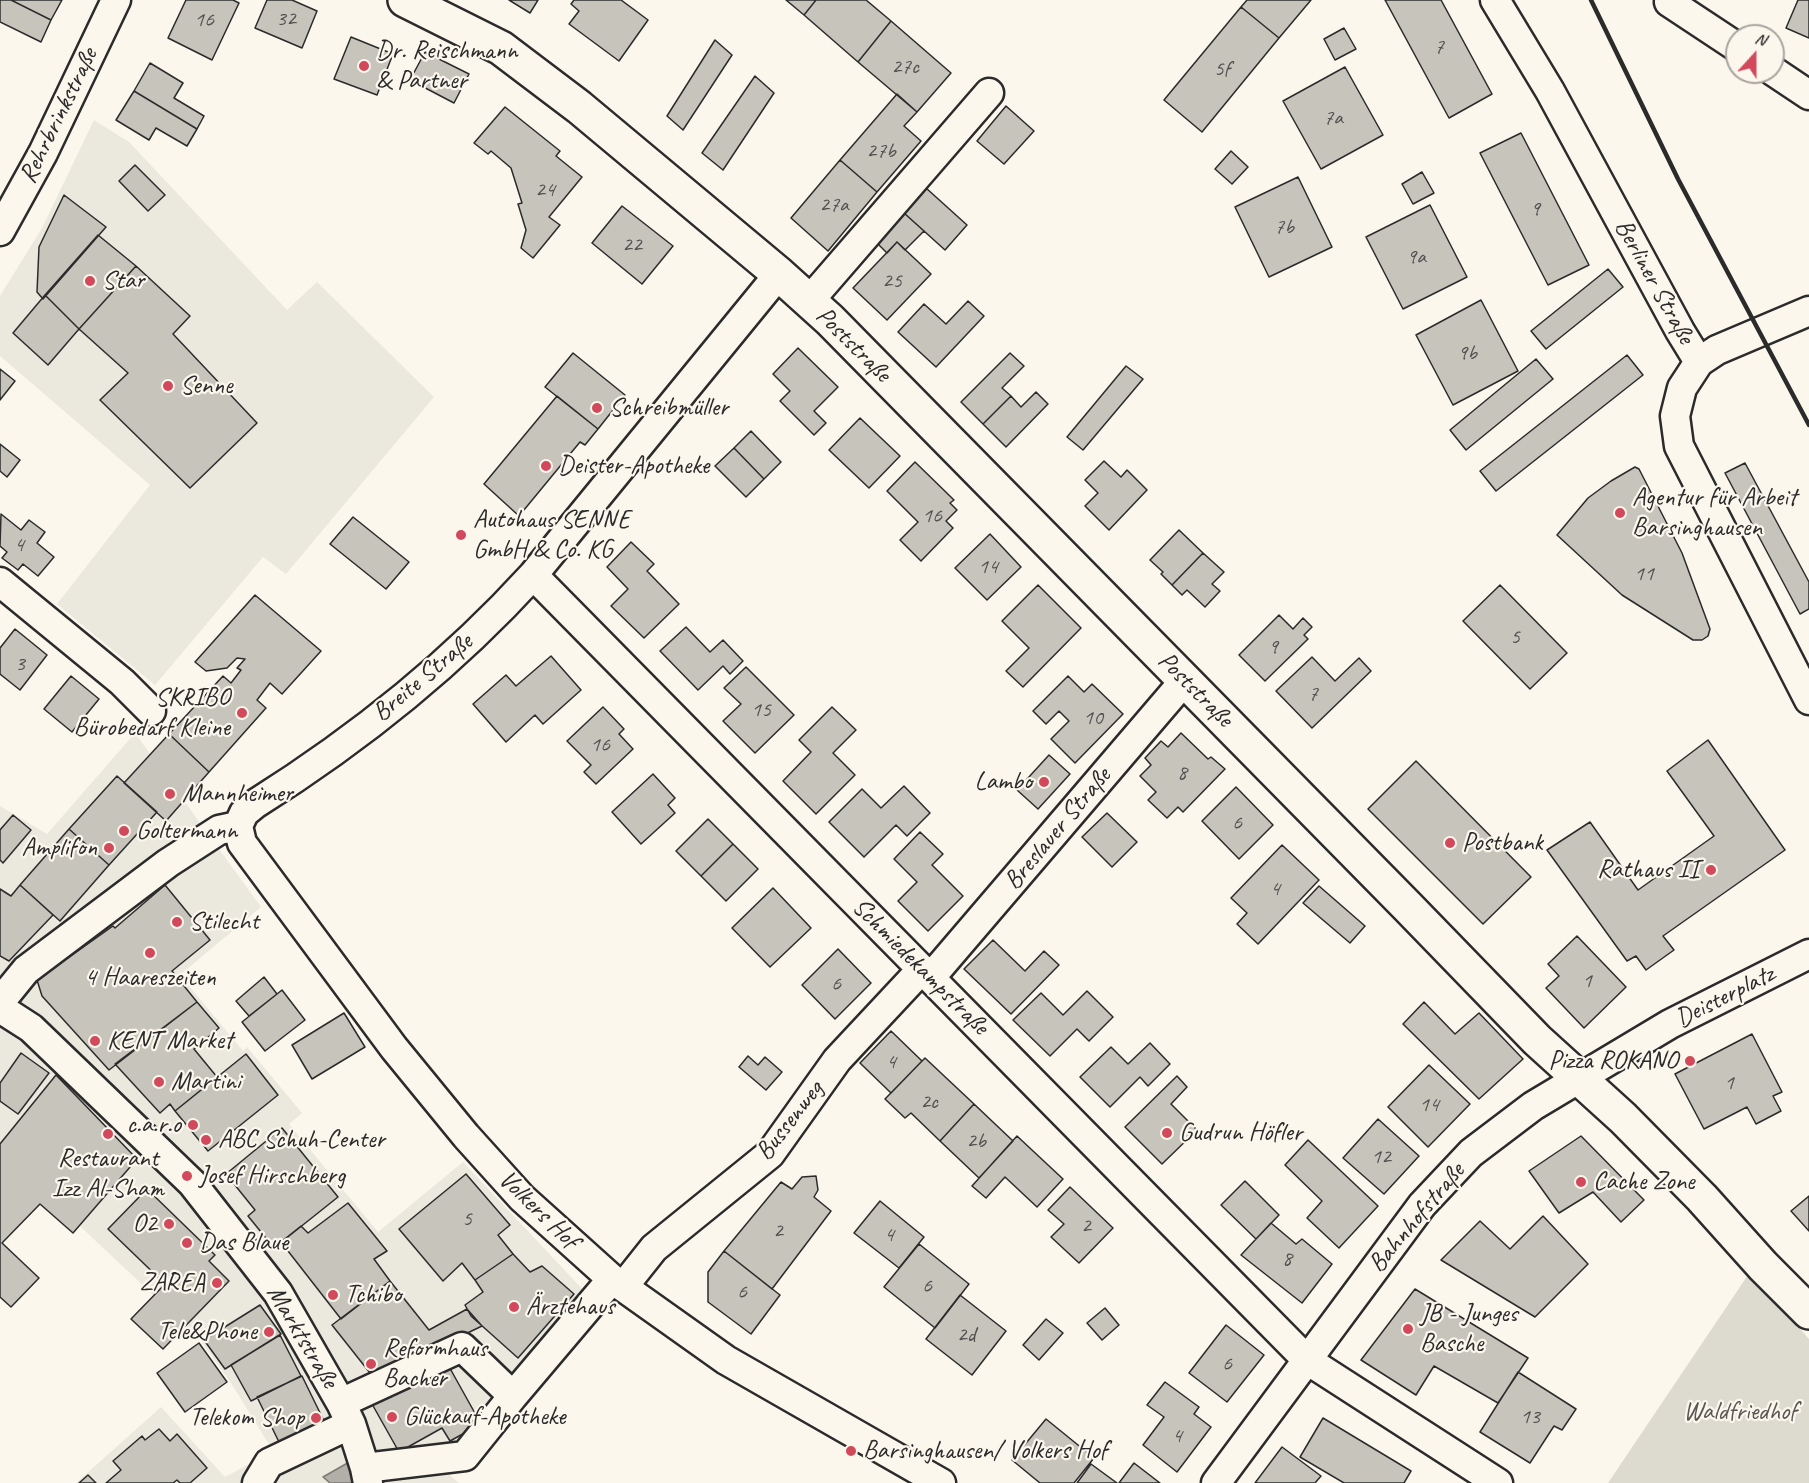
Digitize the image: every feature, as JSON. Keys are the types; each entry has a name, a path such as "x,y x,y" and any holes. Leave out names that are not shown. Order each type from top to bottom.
{"main road":[{"name":"Poststraße","path":"405,0 501,48 609,130 830,320 1537,1040 1623,1118 1695,1190 1763,1266 1809,1311"}],"street":[{"name":"Rehrbrinkstraße","path":"0,231 44,153 116,0"},
{"name":"Berliner Straße","path":"1495,0 1550,91 1680,332 1699,362 1682,387 1675,416 1679,446 1809,700"},
{"path":"1670,2 1725,39"},
{"path":"1785,79 1809,95"},
{"name":"Poststraße","path":"808,301 989,93"},
{"name":"Breite Straße","path":"238,826 244,813 398,702 457,653 501,610 533,575 778,274"},
{"path":"1699,362 1717,350 1809,311"},
{"name":"Schmiedekampstraße","path":"533,575 1307,1360"},
{"path":"0,582 122,682 151,711"},
{"name":"Breslauer Straße","path":"926,973 1185,680"},
{"path":"0,1002 26,970 168,863 219,830 238,826"},
{"name":"Volkers Hof","path":"238,826 242,843 394,1048 458,1127 522,1198 618,1283 726,1360 941,1483"},
{"name":"Deisterplatz","path":"1580,1080 1670,1024 1809,954"},
{"name":"Bussenweg","path":"367,1476 465,1456 513,1396 618,1283 654,1248 770,1154 837,1060 926,973"},
{"name":"Marktstraße","path":"0,1008 31,1028 192,1183 278,1293 346,1414 367,1476"},
{"name":"Bahnhofstraße","path":"1216,1483 1422,1204 1471,1153 1533,1106 1580,1080"},
{"path":"257,1483 269,1463 346,1414 462,1347 513,1396"},
{"path":"1307,1360 1498,1483"}],"shaded area":[{"name":"Senne","path":"94,120 129,142 287,310 317,282 434,397 286,574 263,557 155,685 57,604 150,485 0,356 0,296 42,228"},
{"path":"135,733 261,907 180,975 243,1051 247,1047 302,1113 289,1124 378,1232 463,1162 587,1294 446,1472 459,1483 76,1483 161,1407 225,1477 273,1451 231,1383 198,1337 0,1151 0,806 47,834"},
{"path":"351,1461 353,1483 330,1483 323,1477"}],"green space":[{"name":"Waldfriedhof","path":"1750,1272 1809,1339 1809,1483 1608,1483"}],"building":[{"path":"0,0 11,0 51,20 41,42 0,22"},
{"path":"11,0 62,0 51,20"},
{"path":"186,0 233,0 239,3 212,60 168,38"},
{"path":"267,0 292,0 317,11 302,48 255,28"},
{"path":"509,0 538,0 530,13"},
{"path":"574,0 621,0 648,20 619,61 569,24 579,11 571,4"},
{"path":"786,0 816,0 804,15"},
{"path":"816,0 866,0 891,21 858,62 804,15"},
{"path":"1247,0 1311,0 1279,38 1241,7"},
{"path":"1385,0 1441,0 1492,94 1449,118"},
{"path":"1798,0 1809,0 1809,38 1786,28"},
{"path":"1241,7 1279,38 1202,132 1164,100"},
{"path":"891,21 951,73 917,112 858,62"},
{"path":"1344,28 1356,49 1335,60 1324,39"},
{"name":"Dr. Reischmann & Partner","path":"351,37 393,54 377,95 334,79"},
{"path":"715,40 732,55 683,130 667,116"},
{"path":"425,52 469,74 454,103 410,80"},
{"path":"150,63 183,83 174,98 204,116 197,129 134,91"},
{"path":"1345,67 1383,135 1321,169 1283,101"},
{"path":"755,76 774,93 723,170 702,153"},
{"path":"134,91 197,129 187,146 156,128 149,140 116,120"},
{"path":"897,94 917,112 904,126 921,141 877,192 840,160"},
{"path":"1006,106 1034,131 1004,164 977,141"},
{"path":"505,107 560,151 556,156 582,177 549,217 560,225 533,258 521,248 526,230 518,204 522,203 511,168 491,151 488,154 474,143"},
{"path":"1521,133 1589,265 1548,285 1480,153"},
{"path":"1231,151 1248,167 1232,184 1215,169"},
{"path":"840,160 877,192 828,251 791,218"},
{"path":"135,165 165,195 148,211 119,181"},
{"path":"1422,172 1434,193 1413,204 1402,184"},
{"path":"1298,177 1332,247 1269,277 1235,207"},
{"path":"926,188 967,225 945,250 904,213"},
{"path":"64,195 106,227 43,299 37,292 39,247"},
{"path":"1430,205 1467,277 1403,309 1366,237"},
{"path":"622,206 673,246 642,284 592,243"},
{"path":"904,213 924,231 905,250 897,242 887,253 877,243"},
{"name":"Star","path":"98,235 136,266 79,329 45,295"},
{"path":"897,242 931,274 887,320 853,288"},
{"name":"Senne","path":"136,266 190,316 173,334 257,423 190,488 100,400 128,373 79,329"},
{"path":"1608,269 1623,287 1546,349 1531,331"},
{"path":"45,295 79,329 48,365 13,333"},
{"path":"1481,300 1518,371 1453,405 1416,335"},
{"path":"968,301 984,316 936,367 898,332 924,304 946,324"},
{"path":"798,348 838,387 814,411 826,423 814,435 780,401 790,391 773,374"},
{"path":"573,353 625,395 598,429 545,387"},
{"path":"1010,353 1024,366 1002,388 1011,396 983,424 961,402"},
{"path":"1627,355 1643,375 1496,491 1480,471"},
{"path":"1536,359 1553,379 1466,450 1450,430"},
{"path":"1126,366 1143,379 1083,450 1067,437"},
{"path":"0,369 15,381 0,400"},
{"path":"1036,392 1048,404 1006,447 983,424 1011,396 1021,407"},
{"path":"557,396 598,429 585,445 580,442 519,516 484,484"},
{"path":"860,418 900,456 869,488 829,450"},
{"path":"751,431 781,462 764,479 734,448"},
{"path":"0,444 20,460 7,477 0,471"},
{"path":"734,448 764,479 746,497 715,466"},
{"path":"1104,461 1121,477 1127,470 1147,490 1109,530 1085,506 1098,493 1085,480"},
{"path":"915,462 954,500 950,503 957,510 946,521 953,528 921,561 900,540 918,522 887,491"},
{"path":"1745,463 1809,582 1809,609 1800,614 1725,473"},
{"path":"1635,467 1639,469 1682,553 1710,629 1708,636 1702,640 1693,640 1622,595 1557,535 1588,498"},
{"path":"1,514 21,530 29,520 45,532 37,543 54,557 38,576 23,564 18,570 2,558 7,552 0,546"},
{"path":"353,517 409,562 386,589 330,544"},
{"path":"1179,530 1203,553 1172,585 1161,574 1163,572 1150,560"},
{"path":"990,534 1021,567 987,600 955,568"},
{"path":"631,542 654,564 647,571 679,604 644,638 611,606 628,589 607,567"},
{"path":"1203,553 1224,572 1212,584 1220,591 1205,607 1187,590 1182,595 1172,585"},
{"path":"1038,585 1081,628 1023,687 1006,671 1029,648 1002,621"},
{"path":"1500,585 1567,653 1530,689 1463,621"},
{"path":"255,595 321,651 282,694 270,683 257,700 266,708 209,772 169,734 223,676 231,683 241,670 237,668 245,659 237,658 227,668 206,671 195,662"},
{"path":"1279,615 1293,629 1303,618 1312,627 1304,635 1308,639 1265,681 1239,655"},
{"path":"686,627 710,652 723,640 743,661 730,674 723,666 698,690 660,651"},
{"path":"15,629 47,655 20,690 0,674 0,648"},
{"path":"551,656 581,690 543,724 535,715 506,742 473,704 506,675 516,686"},
{"path":"1312,657 1335,681 1359,658 1371,671 1312,728 1276,691"},
{"path":"746,667 794,715 755,753 723,721 741,704 724,688"},
{"path":"71,676 99,699 72,732 44,709"},
{"path":"1068,676 1084,692 1092,684 1123,714 1075,763 1051,739 1069,721 1059,711 1046,724 1033,711"},
{"path":"603,707 624,729 619,734 633,749 596,784 584,772 591,765 567,741"},
{"path":"832,707 856,730 833,753 855,775 816,814 783,781 811,752 799,740"},
{"path":"1181,733 1208,759 1211,757 1225,769 1183,812 1178,807 1167,818 1148,800 1156,792 1140,776 1151,765 1145,758 1161,741 1168,747"},
{"path":"169,734 209,772 166,821 124,783"},
{"name":"Rathaus II","path":"1708,740 1785,850 1663,936 1674,950 1646,970 1636,956 1627,961 1547,850 1590,822 1638,890 1714,836 1667,771"},
{"name":"Lambo","path":"1049,755 1070,774 1038,809 1017,790"},
{"name":"Postbank","path":"1416,761 1531,877 1483,924 1368,809"},
{"path":"653,774 675,798 668,805 675,813 641,844 612,812"},
{"path":"117,776 157,812 109,865 69,829"},
{"path":"904,786 930,813 907,836 896,825 864,857 829,822 862,789 881,808"},
{"path":"1236,787 1273,825 1239,859 1202,821"},
{"path":"1107,813 1137,842 1112,867 1082,837"},
{"path":"13,815 31,830 3,863 0,860 0,830"},
{"path":"708,819 733,844 701,876 676,851"},
{"path":"69,829 109,865 60,921 20,885"},
{"path":"920,832 943,854 932,865 963,896 928,931 898,901 917,882 894,859"},
{"path":"733,844 758,869 726,901 701,876"},
{"path":"1282,845 1319,880 1258,944 1237,924 1247,913 1231,898"},
{"path":"20,885 53,915 9,961 0,956 0,889 11,896"},
{"path":"165,885 210,940 172,971 197,1002 109,1070 42,996 37,980 113,926 115,928"},
{"path":"1319,886 1365,926 1350,943 1303,903"},
{"path":"773,888 811,928 770,967 732,928"},
{"path":"1577,936 1626,987 1584,1028 1546,988 1559,976 1548,964"},
{"path":"993,940 1025,971 1044,951 1059,965 1011,1014 964,969"},
{"path":"838,949 871,983 835,1019 802,985"},
{"path":"264,977 277,994 249,1016 236,1001"},
{"path":"282,990 305,1020 265,1051 242,1022"},
{"path":"1087,991 1113,1017 1089,1041 1077,1029 1050,1056 1013,1020 1041,993 1063,1015"},
{"path":"197,1002 219,1028 194,1049 217,1077 175,1111 170,1104 160,1113 115,1064"},
{"path":"1424,1002 1455,1034 1479,1013 1523,1059 1479,1099 1403,1024"},
{"path":"344,1013 365,1047 312,1079 292,1045"},
{"path":"891,1031 922,1061 891,1093 860,1063"},
{"path":"1752,1034 1782,1092 1773,1096 1781,1111 1756,1124 1747,1107 1704,1129 1675,1074"},
{"path":"1150,1043 1170,1064 1148,1086 1140,1077 1110,1107 1080,1077 1111,1047 1128,1064"},
{"path":"21,1053 49,1073 18,1114 0,1101 0,1083"},
{"path":"246,1054 278,1095 208,1151 175,1111"},
{"path":"748,1056 758,1065 765,1057 782,1072 766,1090 739,1067"},
{"path":"925,1058 974,1104 940,1141 911,1113 905,1118 885,1099"},
{"path":"1429,1065 1470,1104 1428,1147 1388,1107"},
{"path":"56,1075 137,1159 73,1233 40,1204 2,1243 39,1278 11,1307 0,1297 0,1144"},
{"path":"1177,1076 1187,1087 1171,1104 1197,1130 1162,1164 1125,1127"},
{"path":"974,1104 1013,1141 979,1178 940,1141"},
{"path":"1378,1119 1419,1156 1384,1194 1343,1158"},
{"path":"282,1128 338,1197 274,1248 248,1216 255,1210 226,1174"},
{"path":"1017,1136 1063,1179 1037,1207 1005,1177 986,1198 972,1186"},
{"name":"Cache Zone","path":"1581,1136 1644,1200 1621,1222 1593,1192 1559,1213 1529,1171"},
{"path":"1308,1140 1378,1206 1339,1248 1307,1218 1322,1201 1285,1165"},
{"path":"466,1174 510,1225 498,1235 513,1254 475,1280 462,1263 443,1281 399,1229"},
{"path":"816,1176 818,1190 814,1197 831,1211 772,1289 724,1251 781,1182 792,1189 802,1177"},
{"path":"1245,1181 1279,1215 1256,1239 1221,1205"},
{"path":"1070,1187 1113,1228 1079,1263 1051,1237 1064,1224 1048,1210"},
{"path":"147,1189 215,1255 209,1261 229,1281 163,1349 131,1319 165,1284 108,1229"},
{"path":"1809,1196 1809,1231 1791,1211"},
{"path":"880,1201 924,1237 899,1268 854,1233"},
{"path":"348,1203 387,1251 374,1259 390,1281 341,1319 281,1242 301,1226 308,1233"},
{"path":"1543,1216 1588,1264 1535,1317 1441,1260 1480,1221 1510,1249"},
{"path":"1271,1223 1296,1244 1302,1239 1332,1264 1302,1303 1241,1255"},
{"path":"919,1244 969,1284 935,1328 884,1287"},
{"path":"724,1251 780,1295 751,1334 708,1302 708,1272"},
{"name":"Ärztehaus","path":"513,1254 530,1272 542,1266 574,1294 518,1358 471,1316 465,1305 483,1292 475,1280"},
{"path":"390,1281 429,1330 467,1309 482,1326 374,1378 332,1325"},
{"path":"1415,1289 1528,1358 1498,1403 1434,1366 1416,1395 1361,1360"},
{"path":"960,1295 1006,1331 972,1375 926,1339"},
{"path":"260,1305 281,1334 225,1369 204,1340"},
{"path":"1105,1308 1119,1325 1102,1340 1087,1323"},
{"path":"1046,1319 1063,1333 1039,1360 1023,1345"},
{"path":"1226,1325 1264,1355 1227,1402 1189,1373"},
{"path":"280,1335 301,1376 251,1401 231,1365"},
{"path":"199,1343 227,1382 185,1412 157,1373"},
{"path":"447,1363 481,1424 450,1441 442,1428 399,1452 372,1404"},
{"path":"1518,1372 1576,1409 1562,1430 1554,1426 1530,1463 1480,1432"},
{"path":"302,1376 324,1421 279,1442 257,1397"},
{"path":"1165,1382 1199,1407 1194,1414 1211,1427 1177,1472 1143,1445 1164,1417 1147,1405"},
{"path":"1323,1418 1411,1471 1404,1483 1344,1483 1300,1457"},
{"path":"1046,1419 1094,1458 1074,1483 1040,1483 1012,1460"},
{"path":"159,1429 170,1441 177,1434 207,1468 190,1483 180,1483 177,1480 173,1483 106,1483 121,1470 113,1461 142,1436 145,1440"},
{"path":"1282,1447 1321,1476 1315,1483 1255,1483"},
{"path":"1134,1463 1160,1483 1119,1483"},
{"path":"1091,1464 1117,1483 1077,1483"},
{"path":"88,1475 96,1483 79,1483"}],"railway":[{"path":"1591,0 1678,179 1809,425"}],"place":[{"name":"Dr. Reischmann & Partner","path":"364,66"},
{"name":"Star","path":"90,281"},
{"name":"Senne","path":"168,386"},
{"name":"Schreibmüller","path":"597,408"},
{"name":"Deister-Apotheke","path":"546,466"},
{"name":"Agentur für Arbeit Barsinghausen","path":"1620,513"},
{"name":"Autohaus SENNE GmbH & Co. KG","path":"461,535"},
{"name":"SKRIBO Bürobedarf Kleine","path":"242,713"},
{"name":"Lambo","path":"1044,782"},
{"name":"Mannheimer","path":"170,794"},
{"name":"Goltermann","path":"124,831"},
{"name":"Postbank","path":"1450,843"},
{"name":"Amplifon","path":"109,848"},
{"name":"Rathaus II","path":"1711,870"},
{"name":"Stilecht","path":"177,922"},
{"name":"4 Haareszeiten","path":"150,953"},
{"name":"KENT Market","path":"95,1041"},
{"name":"Pizza ROKANO","path":"1690,1061"},
{"name":"Martini","path":"159,1082"},
{"name":"c.a.r.o","path":"193,1125"},
{"name":"Gudrun Höfler","path":"1167,1133"},
{"name":"Restaurant Izz Al-Sham","path":"108,1134"},
{"name":"ABC Schuh-Center","path":"206,1140"},
{"name":"Josef Hirschberg","path":"187,1176"},
{"name":"Cache Zone","path":"1581,1182"},
{"name":"O2","path":"169,1224"},
{"name":"Das Blaue","path":"187,1243"},
{"name":"ZAREA","path":"217,1283"},
{"name":"Tchibo","path":"333,1295"},
{"name":"Ärztehaus","path":"514,1307"},
{"name":"JB - Junges Basche","path":"1408,1329"},
{"name":"Tele&Phone","path":"269,1332"},
{"name":"Reformhaus Bacher","path":"371,1364"},
{"name":"Glückauf-Apotheke","path":"392,1417"},
{"name":"Telekom Shop","path":"316,1418"},
{"name":"Barsinghausen/ Volkers Hof","path":"851,1451"}]}
